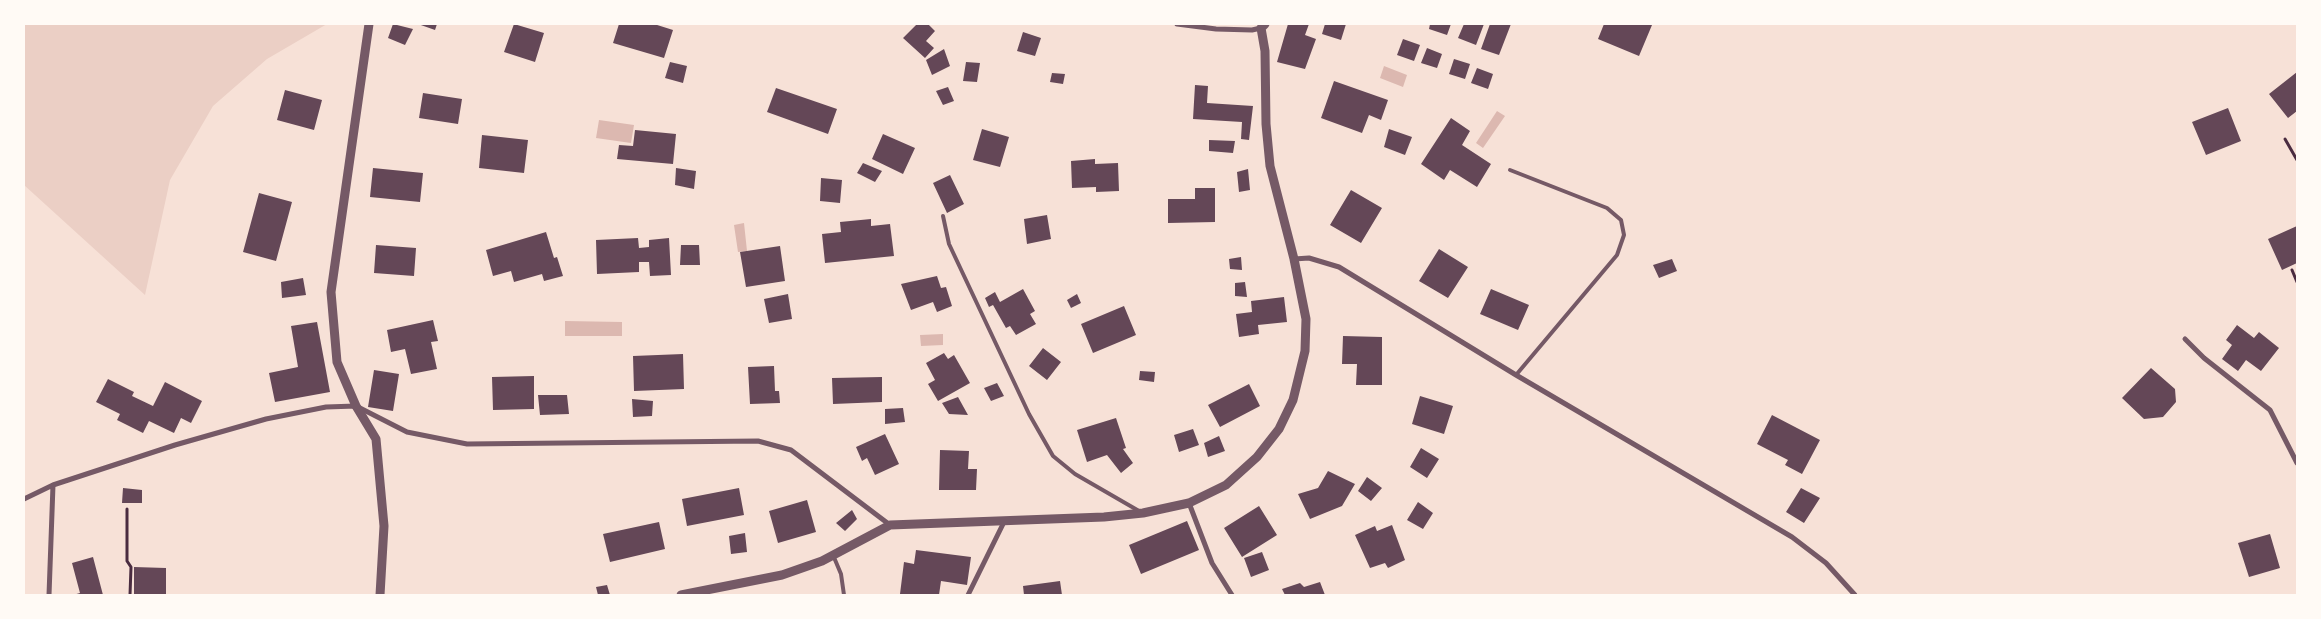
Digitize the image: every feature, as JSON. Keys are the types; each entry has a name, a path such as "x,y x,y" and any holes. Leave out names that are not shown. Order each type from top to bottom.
{"street":[{"path":"369,24 331,292 337,362 356,406 376,439 384,526 380,595"},
{"path":"681,595 782,575 833,555 890,525 1143,513 1189,503 1226,485 1257,457 1279,429 1293,400 1306,343 1306,319 1294,260 1270,166 1266,124 1263,26 1252,30 1216,29 1177,24"},
{"path":"1294,260 1309,258 1339,267 1516,375 1792,537 1826,563 1855,595"},
{"path":"2185,339 2204,358 2270,410 2297,462"},
{"path":"24,499 53,486 175,445 266,419 326,407 356,406 407,432 467,444 758,441 791,450 890,525"},
{"path":"49,595 53,486"},
{"path":"1189,503 1212,563 1232,595"},
{"path":"968,595 1005,520"}],"lane":[{"path":"1510,170 1607,208 1621,220 1624,235 1617,256 1516,375"},
{"path":"942,216 950,244 1029,414 1053,456 1075,474 1143,513"},
{"path":"833,555 841,574 844,595"}],"path":[{"path":"2285,139 2297,160"},
{"path":"2292,270 2297,282"},
{"path":"127,509 127,561 131,567 130,595"}],"shaded area":[{"path":"24,24 327,24 267,59 213,106 170,180 145,295 24,185"},
{"path":"1384,66 1407,75 1403,87 1380,78"},
{"path":"1497,111 1505,116 1483,148 1476,143"},
{"path":"599,120 634,125 631,143 596,138"},
{"path":"744,223 747,251 738,252 734,225"},
{"path":"565,321 622,322 622,336 565,336"},
{"path":"943,334 943,345 921,346 920,335"}],"building":[{"path":"393,24 413,29 405,45 388,38"},
{"path":"418,24 437,24 435,30"},
{"path":"514,24 544,33 535,62 504,52"},
{"path":"619,24 654,24 673,30 664,58 613,43"},
{"path":"917,24 928,24 935,31 926,41 934,48 925,58 903,38"},
{"path":"1288,24 1309,24 1305,35 1316,39 1305,69 1277,62"},
{"path":"1325,24 1346,24 1341,40 1322,34"},
{"path":"1430,24 1451,24 1447,35 1429,29"},
{"path":"1464,24 1484,24 1476,45 1458,38"},
{"path":"1490,24 1511,24 1499,55 1481,49"},
{"path":"1604,24 1652,25 1639,56 1598,39"},
{"path":"1023,32 1041,38 1035,56 1017,51"},
{"path":"1403,39 1420,45 1414,61 1397,55"},
{"path":"1427,48 1442,54 1437,68 1421,63"},
{"path":"944,49 950,66 932,75 926,60"},
{"path":"1454,59 1470,64 1465,79 1449,74"},
{"path":"670,62 687,66 683,83 665,78"},
{"path":"966,62 980,63 977,82 963,81"},
{"path":"1477,68 1493,74 1488,89 1471,83"},
{"path":"2297,72 2297,111 2288,118 2269,94"},
{"path":"1052,73 1065,74 1063,84 1050,82"},
{"path":"1334,81 1388,100 1381,120 1369,115 1362,133 1321,118"},
{"path":"1195,85 1208,86 1207,103 1253,106 1249,140 1241,139 1242,122 1193,119"},
{"path":"948,87 954,101 943,105 936,91"},
{"path":"776,88 837,109 828,134 767,112"},
{"path":"285,90 322,100 314,130 277,120"},
{"path":"423,93 462,99 458,124 419,118"},
{"path":"2228,108 2241,141 2206,155 2192,122"},
{"path":"1451,118 1470,131 1462,145 1491,164 1477,187 1450,170 1444,180 1421,164"},
{"path":"982,129 1009,137 1000,167 973,160"},
{"path":"1389,129 1412,137 1405,155 1384,147"},
{"path":"635,130 676,134 673,164 617,159 619,145 633,146"},
{"path":"883,134 915,148 903,174 872,159"},
{"path":"482,135 528,140 524,173 479,168"},
{"path":"1209,140 1235,141 1233,153 1209,151"},
{"path":"1095,159 1095,164 1118,163 1119,191 1096,192 1096,187 1072,188 1071,161"},
{"path":"863,163 882,171 875,182 857,173"},
{"path":"373,168 423,173 420,202 370,197"},
{"path":"676,168 696,171 694,189 675,185"},
{"path":"1248,169 1250,190 1239,192 1237,172"},
{"path":"950,175 964,204 947,213 933,183"},
{"path":"821,178 842,180 840,203 820,201"},
{"path":"1195,188 1215,188 1215,222 1168,223 1168,199 1195,199"},
{"path":"1351,190 1382,208 1361,243 1330,225"},
{"path":"259,193 292,202 276,261 243,252"},
{"path":"1047,215 1051,239 1027,244 1024,219"},
{"path":"871,219 871,226 890,224 894,256 825,263 822,234 841,232 840,222"},
{"path":"2297,226 2297,263 2282,270 2268,239"},
{"path":"546,232 554,258 557,257 563,276 544,281 542,274 514,282 511,271 493,276 486,250"},
{"path":"638,238 639,248 649,247 649,240 669,238 671,275 650,276 649,262 639,262 639,272 597,274 596,240"},
{"path":"376,245 416,248 414,276 374,273"},
{"path":"681,245 699,245 700,265 680,265"},
{"path":"780,246 785,281 746,287 740,252"},
{"path":"1439,249 1468,267 1448,298 1419,281"},
{"path":"1241,257 1242,270 1230,269 1229,259"},
{"path":"1672,259 1677,271 1659,278 1653,265"},
{"path":"937,276 941,288 946,287 952,306 937,312 933,302 911,310 901,284"},
{"path":"303,278 306,295 282,298 281,282"},
{"path":"1245,282 1247,297 1235,296 1235,283"},
{"path":"1023,289 1035,311 1030,314 1036,324 1016,335 1010,326 1006,328 993,305 989,307 985,298 995,292 1000,302"},
{"path":"1491,289 1529,305 1518,330 1480,314"},
{"path":"788,294 792,319 769,323 764,299"},
{"path":"1077,294 1081,303 1071,308 1067,300"},
{"path":"1284,297 1287,322 1258,325 1259,334 1239,337 1236,314 1252,312 1251,301"},
{"path":"1124,306 1136,335 1093,353 1081,324"},
{"path":"433,320 438,341 431,342 437,369 411,374 405,349 391,352 387,330"},
{"path":"317,322 330,392 275,402 269,373 298,367 291,326"},
{"path":"2237,325 2254,338 2259,332 2279,348 2261,371 2246,360 2238,371 2222,359 2232,345 2226,340"},
{"path":"1343,336 1382,337 1382,385 1356,385 1357,364 1342,364"},
{"path":"1043,348 1061,362 1047,380 1029,366"},
{"path":"944,353 948,359 954,355 970,383 938,401 928,384 935,380 926,363"},
{"path":"683,354 684,389 634,391 633,356"},
{"path":"774,366 775,391 779,391 780,403 750,404 748,367"},
{"path":"2151,368 2175,389 2176,402 2163,417 2144,419 2122,398"},
{"path":"374,370 399,374 393,411 368,407"},
{"path":"1140,371 1155,372 1154,382 1139,380"},
{"path":"534,376 534,409 493,410 492,377"},
{"path":"882,377 882,402 833,404 832,378"},
{"path":"108,379 134,392 132,396 153,406 165,382 202,401 191,423 181,418 174,433 149,421 143,433 117,420 120,414 96,402"},
{"path":"997,383 1004,396 991,401 984,388"},
{"path":"1249,384 1260,406 1220,427 1208,405"},
{"path":"538,395 567,395 569,414 540,415"},
{"path":"1420,396 1453,406 1444,434 1412,424"},
{"path":"958,397 968,415 949,414 942,403"},
{"path":"632,399 653,401 652,416 633,417"},
{"path":"903,408 905,422 885,424 885,409"},
{"path":"1772,415 1820,440 1802,474 1785,465 1788,460 1757,444"},
{"path":"1116,418 1126,448 1123,449 1133,463 1121,473 1107,455 1087,462 1077,430"},
{"path":"1193,429 1199,445 1179,452 1174,435"},
{"path":"885,434 899,464 875,475 867,458 862,461 856,447"},
{"path":"1219,436 1225,451 1208,457 1204,443"},
{"path":"1421,448 1439,459 1427,478 1410,467"},
{"path":"940,450 969,451 968,469 977,469 976,490 939,490"},
{"path":"1328,471 1355,484 1342,506 1310,519 1298,494 1318,488"},
{"path":"1367,477 1382,488 1371,501 1358,491"},
{"path":"123,488 142,490 142,503 122,503"},
{"path":"739,488 744,515 687,526 682,499"},
{"path":"1801,488 1820,498 1804,523 1786,512"},
{"path":"807,500 816,532 778,543 769,511"},
{"path":"1418,502 1433,513 1423,529 1407,520"},
{"path":"1259,506 1277,535 1242,557 1224,528"},
{"path":"852,510 857,519 845,531 836,523"},
{"path":"1187,521 1199,550 1141,574 1129,545"},
{"path":"659,522 665,549 610,562 603,534"},
{"path":"1392,525 1405,560 1388,568 1385,563 1370,568 1355,535 1375,526 1377,531"},
{"path":"745,533 747,552 731,554 729,536"},
{"path":"2270,534 2280,568 2249,577 2238,543"},
{"path":"916,550 971,557 967,585 941,581 939,595 900,594 904,562 914,564"},
{"path":"1262,552 1269,570 1251,577 1244,558"},
{"path":"93,557 103,595 73,595 80,593 72,563"},
{"path":"134,567 166,568 166,595 134,595"},
{"path":"1060,581 1062,595 1024,595 1023,586"},
{"path":"1320,582 1325,595 1285,595 1282,589 1300,583 1304,587"},
{"path":"607,585 610,595 598,595 596,587"}]}
